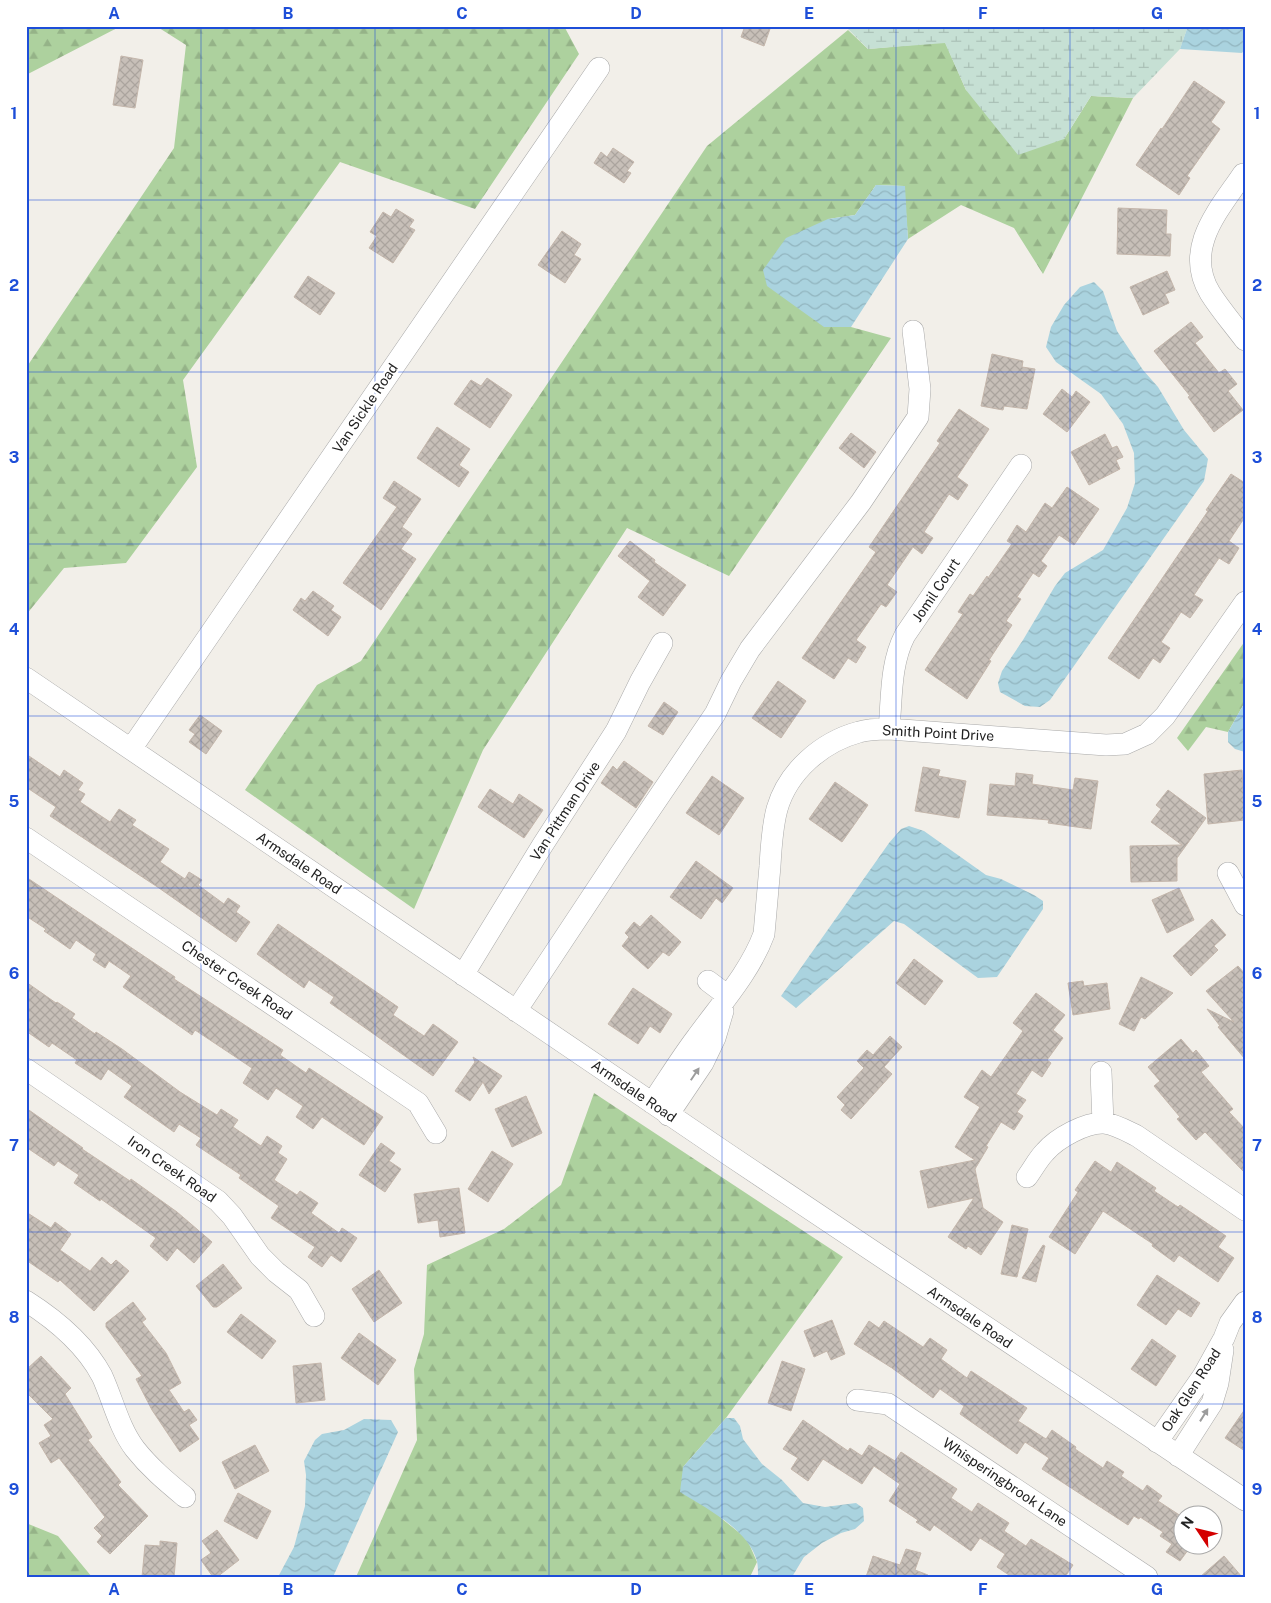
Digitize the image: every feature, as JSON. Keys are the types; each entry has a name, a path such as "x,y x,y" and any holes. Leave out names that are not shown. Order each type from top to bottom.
{"street":[{"name":"Van Sickle Road","path":"131,749 599,68"},
{"path":"1243,174 1209,224 1200,257 1202,274 1210,292 1245,340"},
{"path":"516,1011 715,714 750,649 861,502 918,417 920,389 912,331"},
{"name":"Jomil Court","path":"889,729 894,662 899,647 905,635 1021,465"},
{"name":"Smith Point Drive","path":"660,1109 703,1062 715,1038 728,996 758,950 764,934 773,826 777,807 784,791 807,760 822,748 841,738 861,731 889,729 1106,745 1125,744 1147,734 1165,716 1245,602"},
{"name":"Van Pittman Drive","path":"463,975 542,846 616,731 662,643"},
{"name":"Armsdale Road","path":"26,678 660,1109 1245,1500"},
{"name":"Chester Creek Road","path":"26,838 418,1103 436,1133"},
{"path":"1228,873 1245,904"},
{"path":"708,981 728,996"},
{"name":"Iron Creek Road","path":"26,1069 218,1201 232,1216 260,1256 276,1272 299,1290 314,1316"},
{"path":"1101,1072 1103,1123"},
{"path":"1027,1177 1046,1151 1064,1136 1085,1127 1103,1123 1118,1127 1137,1136 1245,1210"},
{"path":"26,1301 66,1330 83,1348 101,1375 119,1419 134,1448 156,1473 186,1497"},
{"name":"Oak Glen Road","path":"1157,1442 1203,1376 1230,1323 1245,1302"},
{"name":"Oak Glen Road","path":"1178,1456 1212,1403 1218,1383 1224,1338"},
{"name":"Whisperingbrook Lane","path":"857,1400 888,1404 1147,1577"}],"green space":[{"path":"26,26 121,26 26,75"},
{"path":"156,26 564,26 579,54 475,209 340,162 183,380 197,467 126,563 64,568 26,615 26,368 174,148 186,45"},
{"path":"845,26 1188,26 1180,49 1133,98 1091,96 1064,139 1018,155 966,90 945,43 868,49"},
{"path":"848,30 868,49 945,42 966,90 1064,139 1091,96 1133,98 1043,274 1014,228 961,205 908,239 904,186 876,185 855,215 828,219 824,327 851,327 891,338 729,576 627,528 483,750 414,909 245,790 317,685 361,661 707,146"},
{"path":"1245,641 1245,702 1228,732 1206,727 1188,751 1177,738"},
{"path":"594,1093 843,1257 726,1418 683,1467 721,1518 747,1539 757,1562 750,1577 356,1577 417,1440 414,1369 424,1334 427,1265 504,1229 561,1185"},
{"path":"26,1523 58,1536 92,1577 26,1577"}],"water":[{"path":"1188,26 1245,26 1245,49 1242,53 1180,49"},
{"path":"876,185 905,186 908,239 851,327 824,327 767,286 763,270 786,238 828,219 855,215"},
{"path":"1094,282 1103,291 1117,331 1143,370 1158,387 1184,430 1208,459 1204,481 1050,700 1040,707 1025,706 1000,692 998,683 1002,671 1065,573 1103,550 1127,508 1135,483 1134,453 1123,424 1101,394 1056,362 1046,347 1051,327 1064,305 1080,287"},
{"path":"1245,702 1245,752 1235,749 1228,742 1228,732"},
{"path":"909,826 924,831 986,875 1001,879 1034,895 1043,901 1043,909 997,977 978,978 904,924 894,921 796,1008 781,996 889,843 901,829"},
{"path":"726,1418 734,1418 740,1426 743,1439 762,1464 782,1480 803,1503 825,1507 856,1503 863,1508 864,1521 855,1529 841,1533 822,1543 804,1557 792,1577 758,1577 757,1561 745,1539 714,1513 680,1492 683,1467"},
{"path":"364,1419 391,1420 398,1432 333,1577 278,1577 294,1547 305,1506 306,1475 304,1461 315,1440 322,1434 344,1430"}],"building":[{"path":"745,26 771,26 764,46 741,37"},
{"path":"121,56 143,60 135,108 113,105"},
{"path":"1194,81 1225,102 1211,122 1220,129 1187,176 1190,178 1179,195 1136,165"},
{"path":"613,148 634,162 627,171 631,173 624,183 594,163 601,152 607,157"},
{"path":"1118,208 1167,210 1166,234 1171,234 1170,256 1117,254"},
{"path":"396,209 414,220 409,227 415,230 393,263 369,248 377,236 370,232 383,212 391,217"},
{"path":"562,231 581,244 574,255 581,259 565,283 538,265"},
{"path":"1167,271 1175,290 1165,294 1169,303 1143,315 1130,287"},
{"path":"308,276 335,293 320,315 294,297"},
{"path":"1191,322 1203,337 1195,343 1219,373 1225,369 1237,384 1228,391 1243,410 1214,432 1188,397 1190,396 1154,351"},
{"path":"992,354 1023,361 1022,367 1035,369 1027,409 1004,406 1003,410 981,406"},
{"path":"487,378 512,395 490,428 454,404 471,380 481,386"},
{"path":"1062,389 1072,397 1076,391 1090,402 1067,432 1043,414"},
{"path":"959,409 989,429 957,477 968,485 958,500 949,494 924,532 933,538 922,554 913,547 887,585 897,592 886,607 881,604 856,640 866,647 856,663 848,658 834,679 802,658 876,552 869,547 940,443 937,441"},
{"path":"437,427 470,449 459,465 469,472 459,487 417,458"},
{"path":"851,433 876,452 864,468 839,448"},
{"path":"1105,434 1112,448 1117,446 1123,457 1116,460 1120,469 1089,485 1071,452"},
{"path":"1231,474 1245,483 1245,517 1229,541 1239,548 1229,564 1219,558 1194,595 1203,600 1190,618 1181,612 1161,642 1170,648 1160,663 1153,658 1139,679 1108,658"},
{"path":"394,481 421,499 402,527 412,534 401,549 416,559 381,610 343,583 397,507 383,498"},
{"path":"1067,487 1099,509 1074,545 1059,535 1041,561 1047,566 1039,577 1033,573 1017,597 1021,599 1006,621 1012,625 967,699 925,670 963,614 958,612 970,594 973,596 1012,544 1007,541 1017,525 1026,532 1045,503 1052,508"},
{"path":"630,541 655,560 654,562 686,585 663,616 638,597 650,581 618,556"},
{"path":"313,591 334,606 331,610 341,617 328,636 293,610 301,598 305,601"},
{"path":"778,681 806,701 781,738 752,718"},
{"path":"664,702 678,712 663,735 648,726"},
{"path":"200,715 222,731 206,754 189,742 195,734 189,730"},
{"path":"26,754 60,777 64,770 83,783 78,790 85,794 80,802 110,822 119,809 136,820 132,825 169,849 160,862 185,879 189,872 202,880 198,885 224,904 228,898 240,906 236,912 250,922 236,942 159,888 50,816 56,807 26,787"},
{"path":"624,761 653,782 636,808 601,783 613,766 617,770"},
{"path":"923,767 940,770 938,776 966,781 959,818 915,811"},
{"path":"1242,770 1245,820 1208,824 1204,774"},
{"path":"1016,773 1033,775 1032,784 1073,790 1075,778 1098,781 1091,829 1048,823 1049,820 987,815 990,784 1015,786"},
{"path":"712,776 744,798 719,835 686,813"},
{"path":"835,782 868,805 842,842 809,819"},
{"path":"490,789 513,804 519,794 543,810 524,838 478,807"},
{"path":"1168,790 1206,818 1177,858 1177,881 1131,882 1130,846 1182,845 1151,822 1161,809 1156,805"},
{"path":"696,861 733,888 722,903 716,898 701,919 670,897"},
{"path":"26,877 175,977 174,979 283,1050 280,1055 306,1073 309,1068 383,1117 364,1145 322,1117 313,1129 296,1117 303,1106 276,1088 268,1100 243,1083 252,1068 195,1030 192,1035 123,987 131,976 109,961 105,968 93,960 96,954 76,940 70,949 44,931 46,929 26,916"},
{"path":"1179,888 1194,920 1167,933 1152,900"},
{"path":"651,915 681,942 669,956 663,952 648,969 622,946 629,937 625,933 634,922 640,927"},
{"path":"1212,919 1226,935 1214,946 1218,950 1191,976 1173,956"},
{"path":"278,924 398,1007 393,1015 424,1036 433,1024 458,1042 433,1076 330,1003 334,997 309,980 304,988 257,954"},
{"path":"914,959 943,981 925,1005 896,983"},
{"path":"1238,966 1245,974 1245,1059 1218,1027 1220,1026 1207,1009 1234,1022 1206,991"},
{"path":"1141,977 1173,993 1145,1019 1141,1017 1134,1031 1119,1024"},
{"path":"1083,981 1084,986 1107,983 1110,1009 1073,1015 1068,983"},
{"path":"26,982 75,1014 72,1018 122,1049 180,1092 217,1115 221,1109 238,1120 233,1127 261,1146 267,1136 282,1146 278,1153 287,1159 274,1180 297,1195 300,1191 318,1203 311,1213 339,1233 342,1228 357,1238 341,1262 331,1255 322,1267 308,1257 315,1247 271,1218 279,1206 239,1178 241,1175 196,1145 201,1138 179,1124 174,1132 124,1097 132,1086 108,1069 101,1080 75,1063 77,1060 52,1043 49,1047 26,1031"},
{"path":"633,988 672,1014 660,1033 650,1026 638,1044 608,1024"},
{"path":"1036,993 1065,1015 1053,1030 1063,1038 1047,1060 1051,1063 1042,1077 1032,1070 1016,1094 1026,1100 1017,1112 1023,1116 1014,1130 1001,1122 986,1146 988,1147 975,1169 983,1208 1003,1222 981,1255 968,1246 966,1249 948,1237 974,1198 928,1208 920,1171 975,1160 955,1147 980,1107 964,1097 982,1070 991,1077 1023,1031 1013,1023"},
{"path":"890,1036 902,1047 884,1067 892,1074 851,1119 841,1110 845,1105 837,1097 864,1068 857,1061 867,1050 873,1055"},
{"path":"1181,1039 1193,1053 1196,1050 1209,1066 1201,1072 1233,1109 1229,1112 1245,1129 1245,1173 1205,1132 1196,1140 1177,1119 1180,1117 1154,1086 1160,1081 1148,1067"},
{"path":"473,1057 502,1076 489,1094 483,1082 470,1101 455,1091 475,1062"},
{"path":"526,1096 542,1133 512,1147 495,1109"},
{"path":"26,1108 82,1149 130,1181 131,1179 177,1212 212,1242 194,1263 177,1248 167,1261 150,1246 156,1238 101,1199 100,1201 74,1183 79,1175 58,1161 54,1166 26,1147"},
{"path":"381,1143 395,1153 389,1161 401,1169 385,1192 359,1175"},
{"path":"492,1151 513,1164 488,1202 468,1189"},
{"path":"1095,1161 1111,1172 1117,1162 1156,1188 1154,1191 1178,1207 1180,1205 1226,1236 1218,1247 1234,1258 1218,1282 1179,1255 1174,1262 1152,1246 1153,1244 1103,1211 1075,1254 1049,1237 1078,1192 1075,1190"},
{"path":"459,1188 465,1233 440,1237 438,1220 418,1223 414,1194"},
{"path":"26,1212 51,1228 55,1222 71,1234 60,1250 90,1271 102,1257 111,1265 116,1260 129,1271 94,1311 60,1280 58,1282 26,1260"},
{"path":"1012,1225 1028,1229 1017,1277 1001,1274"},
{"path":"1043,1245 1045,1246 1036,1282 1022,1278"},
{"path":"223,1264 242,1288 217,1307 213,1307 196,1286"},
{"path":"379,1270 402,1303 374,1322 352,1289"},
{"path":"1157,1275 1200,1303 1191,1317 1178,1309 1166,1325 1137,1305"},
{"path":"133,1302 146,1319 142,1322 166,1353 181,1383 169,1390 184,1412 189,1409 197,1420 189,1425 199,1439 180,1452 152,1410 136,1379 142,1376 106,1327 106,1323"},
{"path":"241,1314 276,1341 262,1359 227,1332"},
{"path":"832,1320 845,1354 831,1360 827,1351 814,1357 804,1331"},
{"path":"869,1321 879,1328 884,1321 923,1347 930,1338 947,1350 941,1359 967,1378 971,1371 1027,1408 1018,1421 1046,1439 1052,1430 1103,1468 1107,1461 1124,1472 1121,1476 1143,1491 1147,1485 1162,1496 1158,1501 1174,1511 1174,1556 1184,1556 1180,1561 1166,1552 1172,1544 1160,1536 1163,1532 1140,1517 1139,1519 1134,1516 1128,1525 1042,1469 1049,1458 1025,1442 1017,1454 960,1414 964,1406 940,1389 933,1398 892,1368 854,1344"},
{"path":"359,1333 396,1360 378,1385 341,1358"},
{"path":"1152,1339 1176,1356 1156,1386 1131,1369"},
{"path":"41,1356 71,1388 65,1394 92,1437 88,1440 121,1482 118,1485 148,1516 110,1554 97,1542 102,1536 94,1528 105,1517 59,1458 51,1463 39,1443 51,1436 44,1425 53,1419 26,1392 26,1370"},
{"path":"782,1361 805,1369 791,1411 768,1403"},
{"path":"321,1363 325,1400 296,1403 293,1366"},
{"path":"1245,1409 1245,1451 1225,1438"},
{"path":"803,1420 848,1451 850,1448 862,1456 869,1445 895,1461 901,1452 957,1489 951,1498 972,1512 978,1503 1009,1523 1004,1531 1026,1546 1031,1539 1073,1565 1065,1577 1012,1577 997,1567 1005,1554 980,1538 971,1551 934,1525 930,1531 916,1522 918,1520 889,1501 900,1484 874,1466 862,1484 823,1459 808,1481 791,1469 798,1458 783,1449"},
{"path":"255,1445 269,1471 235,1489 222,1462"},
{"path":"238,1493 271,1511 257,1539 224,1521"},
{"path":"217,1530 239,1560 217,1577 213,1577 201,1560 211,1553 202,1541"},
{"path":"160,1541 177,1543 174,1577 142,1577 145,1545 160,1546"},
{"path":"906,1549 921,1553 915,1570 928,1575 928,1577 866,1577 873,1556 900,1565"},
{"path":"1224,1556 1242,1577 1200,1577"}]}
